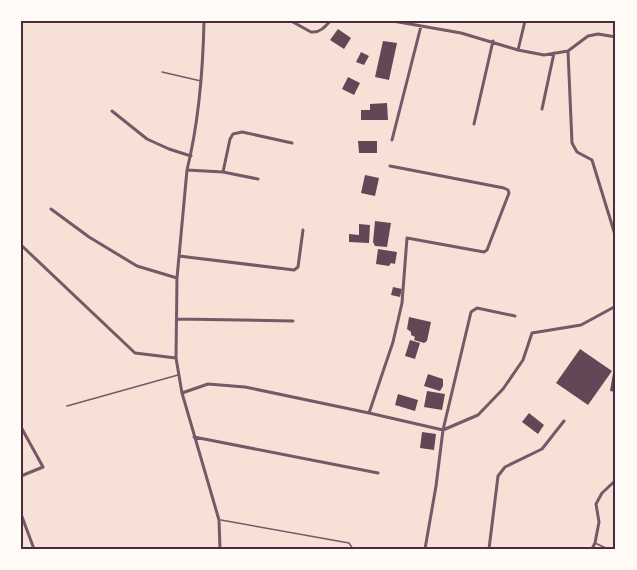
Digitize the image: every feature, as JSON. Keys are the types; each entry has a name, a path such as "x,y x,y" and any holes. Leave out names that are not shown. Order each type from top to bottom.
{"street":[{"path":"204,21 202,81 187,170 177,278 176,358 182,393 219,520 220,549"},
{"path":"291,21 315,32 321,30 330,21"},
{"path":"393,21 461,33 518,50 544,55 568,51 588,36 598,34 616,37"},
{"path":"518,50 525,21"},
{"path":"392,140 421,26"},
{"path":"474,124 493,41"},
{"path":"568,51 572,143 577,152 592,160 616,238"},
{"path":"542,109 554,53"},
{"path":"112,111 147,139 190,156"},
{"path":"223,172 233,134 242,132 292,143"},
{"path":"369,413 393,342 402,303 407,238 484,252 487,250 509,193 504,188 390,165"},
{"path":"187,170 223,172 258,179"},
{"path":"51,208 89,237 137,266 177,278"},
{"path":"179,256 294,270 298,267 303,230"},
{"path":"21,245 135,353 176,358"},
{"path":"182,393 208,384 245,387 443,430 478,415 503,389 523,360 532,333 582,325 616,306"},
{"path":"425,549 443,430 471,312 477,308 515,316"},
{"path":"177,319 294,321"},
{"path":"489,549 498,476 505,467 542,449 564,421"},
{"path":"21,427 43,467 21,476"},
{"path":"194,437 378,473"},
{"path":"592,549 599,522 596,504 602,493 616,480"},
{"path":"21,514 34,549"}],"lane":[{"path":"162,72 202,81"},
{"path":"67,406 179,375"},
{"path":"219,520 349,543 353,549"},
{"path":"595,543 608,549"}],"building":[{"path":"338,29 351,38 344,49 330,40"},
{"path":"383,41 397,43 389,80 375,77"},
{"path":"361,52 369,56 364,65 356,62"},
{"path":"348,77 360,83 354,95 342,89"},
{"path":"387,103 388,120 361,120 361,110 370,110 370,104"},
{"path":"358,141 377,141 377,153 359,153"},
{"path":"365,175 379,178 375,196 361,193"},
{"path":"375,221 391,223 387,247 375,246 373,242"},
{"path":"359,224 370,225 369,243 349,242 349,234 359,235"},
{"path":"378,249 397,252 395,264 391,263 389,266 376,264"},
{"path":"393,287 402,289 400,297 391,295"},
{"path":"409,317 431,322 427,341 424,343 414,340 415,337 407,329"},
{"path":"410,340 420,343 415,359 405,356"},
{"path":"580,349 612,371 588,405 556,383"},
{"path":"616,361 616,392 610,391"},
{"path":"428,374 443,379 440,391 424,386"},
{"path":"427,391 445,394 442,410 424,407"},
{"path":"398,394 418,400 415,411 395,405"},
{"path":"529,413 544,425 538,434 522,422"},
{"path":"422,432 436,434 434,450 420,448"}]}
